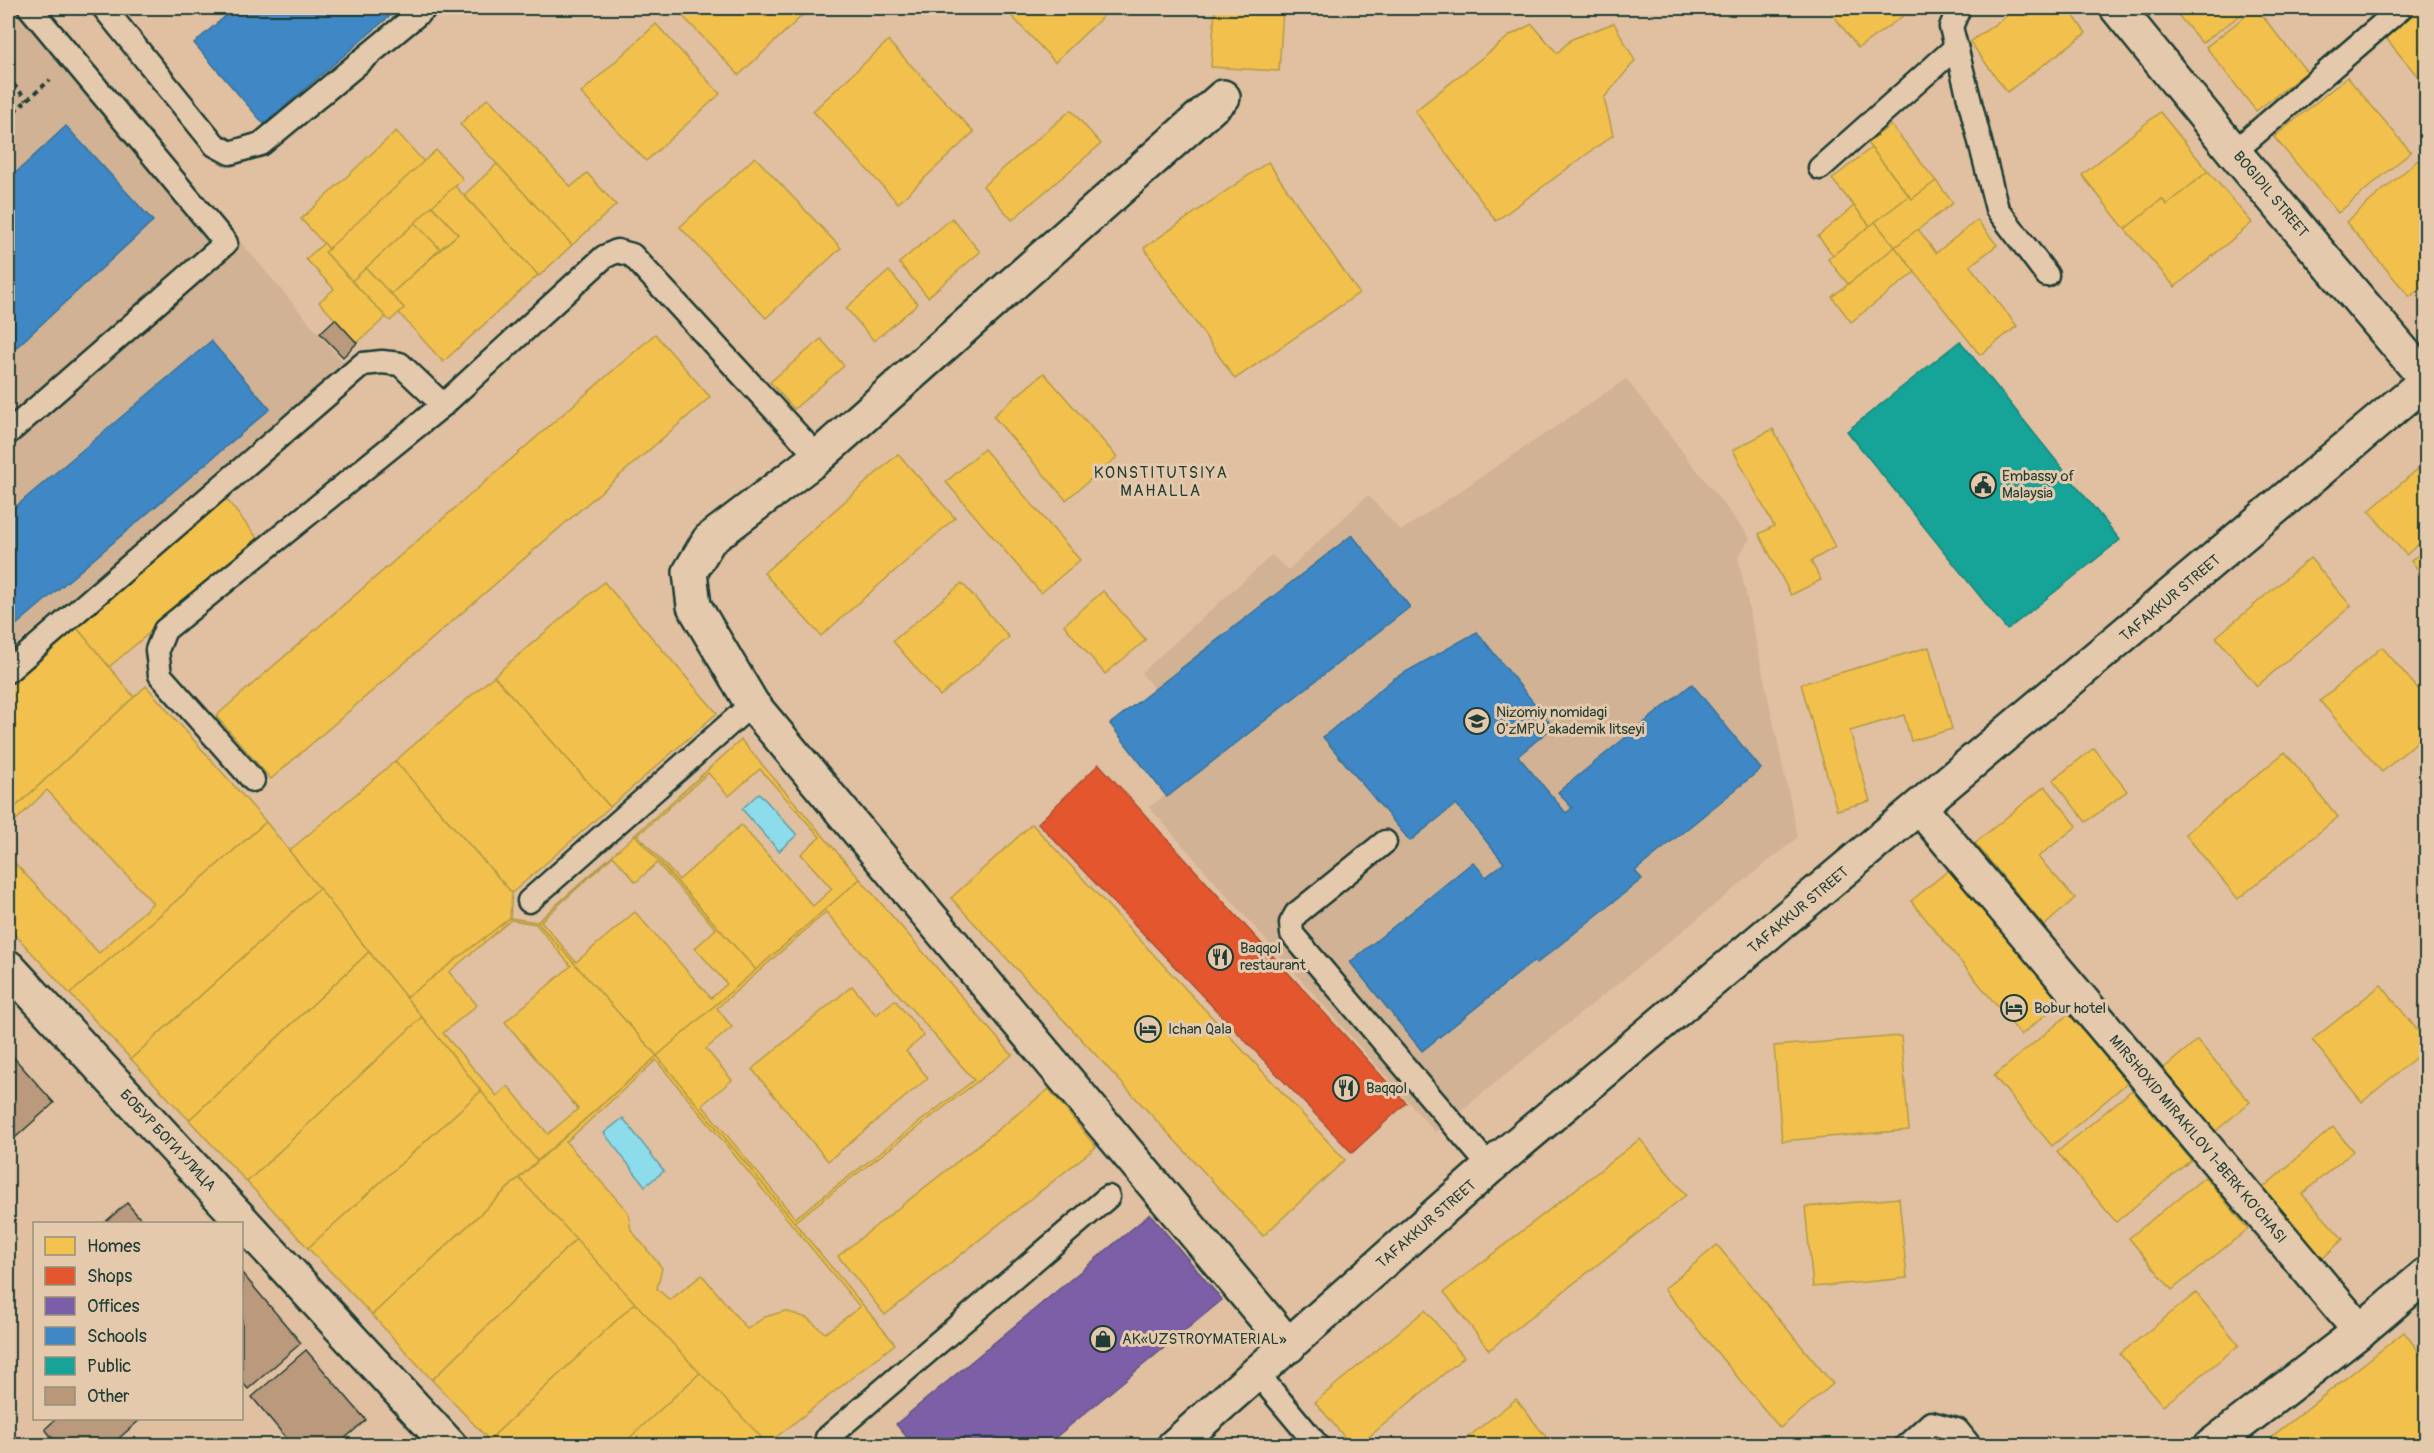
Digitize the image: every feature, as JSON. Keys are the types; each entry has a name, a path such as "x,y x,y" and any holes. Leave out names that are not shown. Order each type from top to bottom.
{"street":[{"name":"BOGIDIL STREET","path":"2118,8 2234,152 2427,380"},
{"path":"1223,97 818,458 709,540 690,572 694,606 752,704 1288,1346"},
{"name":"TAFAKKUR STREET","path":"1174,1446 1491,1167 2427,380"},
{"name":"MIRSHOXID MIRAKILOV 1-BERK KO'CHASI","path":"1920,808 2360,1331"},
{"name":"БОБУР БОГИ УЛИЦА","path":"8,967 235,1222"},
{"name":"БОБУР БОГИ УЛИЦА","path":"247,1236 450,1446"},
{"path":"2211,1446 2360,1331 2427,1275"}],"lane":[{"path":"8,433 226,243 30,8"},
{"path":"104,8 215,146 230,153 261,144 425,8"},
{"path":"1959,8 1951,27 1997,209 2048,275"},
{"path":"2234,152 2401,8"},
{"path":"1820,168 1956,47"},
{"path":"252,780 160,675 157,650 165,630 443,405 604,257 617,251 632,255 818,458"},
{"path":"8,671 363,364 382,362 400,364 443,405"},
{"path":"529,901 752,704"},
{"path":"1385,842 1296,914 1291,923 1292,934 1491,1167"},
{"path":"828,1446 827,1438 1108,1197"},
{"path":"1257,1373 1318,1446"},
{"path":"1906,1446 1931,1423 1957,1430 1970,1446"}],"path":[{"path":"8,117 74,60"},
{"path":"8,78 27,100"}],"shaded area":[{"path":"8,8 41,8 348,368 8,651"},
{"name":"Nizomiy nomidagi O'zMPU akademik litseyi","path":"1626,379 1750,538 1738,557 1798,837 1435,1132 1149,807 1214,759 1141,673 1272,555 1288,570 1368,495 1401,531"}],"water":[{"path":"759,793 797,835 779,851 742,809"},
{"path":"623,1118 664,1171 645,1186 604,1133"}],"building: Homes":[{"path":"802,8 806,12 739,75 676,9"},
{"path":"1004,8 1112,8 1055,62"},
{"path":"1215,8 1283,8 1279,71 1211,67"},
{"path":"1828,8 1914,8 1858,48"},
{"path":"2018,8 2068,8 2086,33 2007,92 1970,42"},
{"path":"2172,8 2250,8 2202,43"},
{"path":"2256,8 2307,72 2256,111 2206,47"},
{"path":"2411,8 2426,8 2426,73 2419,78 2381,32"},
{"path":"1614,23 1635,61 1604,98 1613,135 1496,221 1415,111 1511,35 1532,24 1557,53 1572,39"},
{"path":"656,24 720,94 646,161 581,93"},
{"path":"888,41 974,132 898,203 813,111"},
{"path":"2347,77 2411,152 2338,213 2274,137"},
{"path":"488,98 571,187 587,173 616,205 572,245 460,124"},
{"path":"1071,110 1101,144 1012,220 983,186"},
{"path":"2160,112 2208,171 2167,205 2162,199 2125,229 2082,175"},
{"path":"1891,125 1936,181 1912,199 1867,143"},
{"path":"396,131 424,162 329,249 301,219"},
{"path":"1871,148 1909,196 1870,226 1832,179"},
{"path":"436,150 463,179 352,281 325,252"},
{"path":"755,157 841,248 766,318 680,227"},
{"path":"2418,160 2426,170 2426,283 2410,297 2346,222"},
{"path":"1268,162 1359,293 1235,379 1144,248"},
{"path":"497,164 572,245 539,276 464,195"},
{"path":"2208,171 2252,223 2175,287 2125,229 2162,199 2167,205"},
{"path":"1936,181 1953,203 1895,247 1875,222 1909,196 1912,199"},
{"path":"455,186 538,275 443,362 399,313 404,308 391,294 458,234 432,206"},
{"path":"432,206 458,234 440,249 415,223"},
{"path":"1854,206 1870,226 1833,255 1818,236"},
{"path":"952,218 980,252 928,297 899,263"},
{"path":"1977,220 1997,245 1970,266 2017,326 1980,355 1895,247 1918,229 1936,253"},
{"path":"1875,222 1895,247 1848,284 1828,259"},
{"path":"415,223 440,249 391,294 366,268"},
{"path":"324,243 329,249 325,252 386,317 357,343 319,302 334,289 306,259"},
{"path":"1895,247 1915,272 1851,322 1832,297"},
{"path":"366,268 404,308 390,321 352,281"},
{"path":"889,271 918,304 874,341 846,308"},
{"path":"655,334 710,397 271,779 216,716"},
{"path":"821,339 844,366 794,409 770,382"},
{"path":"1044,373 1117,457 1066,500 993,416"},
{"path":"1773,429 1835,547 1811,561 1821,580 1791,595 1759,534 1774,526 1733,450"},
{"path":"984,449 1080,560 1041,593 946,482"},
{"path":"898,454 955,518 821,636 764,573"},
{"path":"2426,462 2426,538 2406,555 2369,511"},
{"path":"223,495 259,540 109,667 73,623"},
{"path":"2426,548 2426,579 2411,561"},
{"path":"2310,558 2351,606 2257,686 2216,637"},
{"path":"604,582 717,713 610,807 494,676"},
{"path":"962,583 1009,637 940,696 893,641"},
{"path":"1103,591 1146,640 1105,674 1064,625"},
{"path":"73,623 134,697 8,814 8,679"},
{"path":"1929,647 1952,729 1911,741 1904,715 1850,731 1870,801 1837,810 1801,684"},
{"path":"2382,647 2426,698 2426,734 2382,772 2320,701"},
{"path":"494,676 610,807 512,893 395,761"},
{"path":"146,686 266,822 70,994 8,927 8,856 99,953 153,903 47,790 8,828 8,814"},
{"path":"741,740 860,879 756,970 635,835","holes":["760,769 820,837 801,854 832,889 813,906 741,825 679,880 638,835 708,773 729,796"]},
{"path":"2094,748 2127,791 2086,822 2053,780"},
{"path":"2285,752 2338,817 2238,899 2185,834"},
{"path":"395,761 512,893 510,918 406,998 289,851"},
{"path":"2045,786 2077,826 2038,857 2075,898 2044,926 1975,843"},
{"path":"266,822 319,888 131,1059 70,994"},
{"path":"1032,824 1345,1160 1263,1236 951,898"},
{"path":"635,835 756,970 657,1056 537,922","holes":["613,856 636,882 657,863 716,929 695,948 727,984 711,998 635,912 576,962 541,921"]},
{"path":"1950,869 2060,1003 2021,1035 1911,901"},
{"path":"860,879 1012,1055 794,1222 657,1056","holes":["826,912 974,1080 795,1218 702,1105 732,1080 706,1049 732,1027 717,1008"]},
{"path":"319,888 369,952 189,1120 131,1059"},
{"path":"510,918 537,922 657,1056 537,1161 406,998","holes":["511,920 536,924 571,966 505,1022 578,1109 548,1134 508,1086 497,1096 443,1033 477,1005 449,972"]},
{"path":"369,952 422,1017 247,1182 189,1120"},
{"path":"2381,985 2426,1041 2426,1049 2362,1102 2312,1040"},
{"path":"852,986 876,1015 895,1000 924,1036 906,1051 928,1078 828,1161 752,1069"},
{"path":"2069,1014 2127,1083 2052,1146 1994,1076"},
{"path":"422,1017 481,1091 308,1248 247,1182"},
{"path":"1901,1036 1909,1130 1782,1141 1774,1046"},
{"path":"2197,1040 2250,1102 2210,1136 2157,1074"},
{"path":"657,1056 895,1344 766,1445 519,1178","holes":["656,1060 860,1307 825,1333 807,1318 785,1311 765,1317 747,1329 702,1275 670,1300 657,1289 662,1268 631,1230 628,1212 566,1142"]},
{"path":"1049,1089 1096,1147 885,1315 838,1256"},
{"path":"2132,1090 2191,1160 2116,1222 2057,1152"},
{"path":"481,1091 537,1161 372,1315 308,1248"},
{"path":"2333,1127 2353,1151 2302,1194 2343,1239 2318,1263 2257,1193"},
{"path":"1640,1139 1686,1195 1489,1350 1444,1292"},
{"path":"2426,1174 2426,1189 2419,1180"},
{"path":"2205,1177 2248,1229 2172,1290 2129,1238"},
{"path":"519,1178 576,1239 432,1380 372,1315"},
{"path":"1899,1198 1907,1278 1813,1287 1805,1207"},
{"path":"576,1239 635,1303 489,1440 432,1380"},
{"path":"1717,1245 1833,1384 1780,1428 1664,1289"},
{"path":"2196,1293 2239,1345 2163,1406 2120,1354"},
{"path":"635,1303 700,1373 621,1446 494,1446 489,1440"},
{"path":"1425,1310 1464,1357 1358,1446 1352,1446 1315,1402"},
{"path":"2404,1332 2426,1361 2426,1446 2260,1446"},
{"path":"700,1373 761,1437 752,1446 621,1446"},
{"path":"1516,1399 1553,1446 1457,1446"},
{"path":"761,1437 767,1446 752,1446"}],"building: Shops":[{"path":"1099,764 1406,1103 1352,1153 1038,823"}],"building: Offices":[{"path":"1150,1214 1222,1300 1045,1446 914,1446 896,1424"}],"building: Schools":[{"path":"235,8 399,8 264,124 194,43"},
{"path":"66,126 153,221 8,355 8,180"},
{"path":"211,341 270,409 8,632 8,513"},
{"path":"1352,535 1410,607 1167,797 1110,724"},
{"path":"1477,632 1553,727 1518,756 1566,813 1572,808 1558,792 1692,684 1761,769 1635,871 1642,879 1536,964 1534,961 1422,1051 1350,962 1473,862 1486,877 1504,863 1456,804 1410,841 1323,737 1393,679"}],"building: Public":[{"name":"Embassy of Malaysia","path":"1960,341 2120,540 2007,630 1847,431"}],"building: Other":[{"path":"335,319 357,343 343,357 320,333"},
{"path":"8,1051 54,1103 8,1144"},
{"path":"127,1203 143,1222 105,1222"},
{"path":"243,1274 301,1343 248,1389 243,1383"},
{"path":"306,1350 366,1420 336,1446 293,1446 252,1397"},
{"path":"55,1420 140,1420 110,1446 59,1446 45,1429"}],"place":[{"name":"Embassy of Malaysia","path":"1983,485"},
{"name":"Nizomiy nomidagi O'zMPU akademik litseyi","path":"1477,721"},
{"name":"Baqqol restaurant","path":"1220,957"},
{"name":"Bobur hotel","path":"2014,1008"},
{"name":"Ichan Qala","path":"1148,1029"},
{"name":"Baqqol","path":"1346,1088"},
{"name":"AK«UZSTROYMATERIAL»","path":"1103,1339"}],"district":[{"name":"KONSTITUTSIYA MAHALLA","path":"1161,481"}]}
